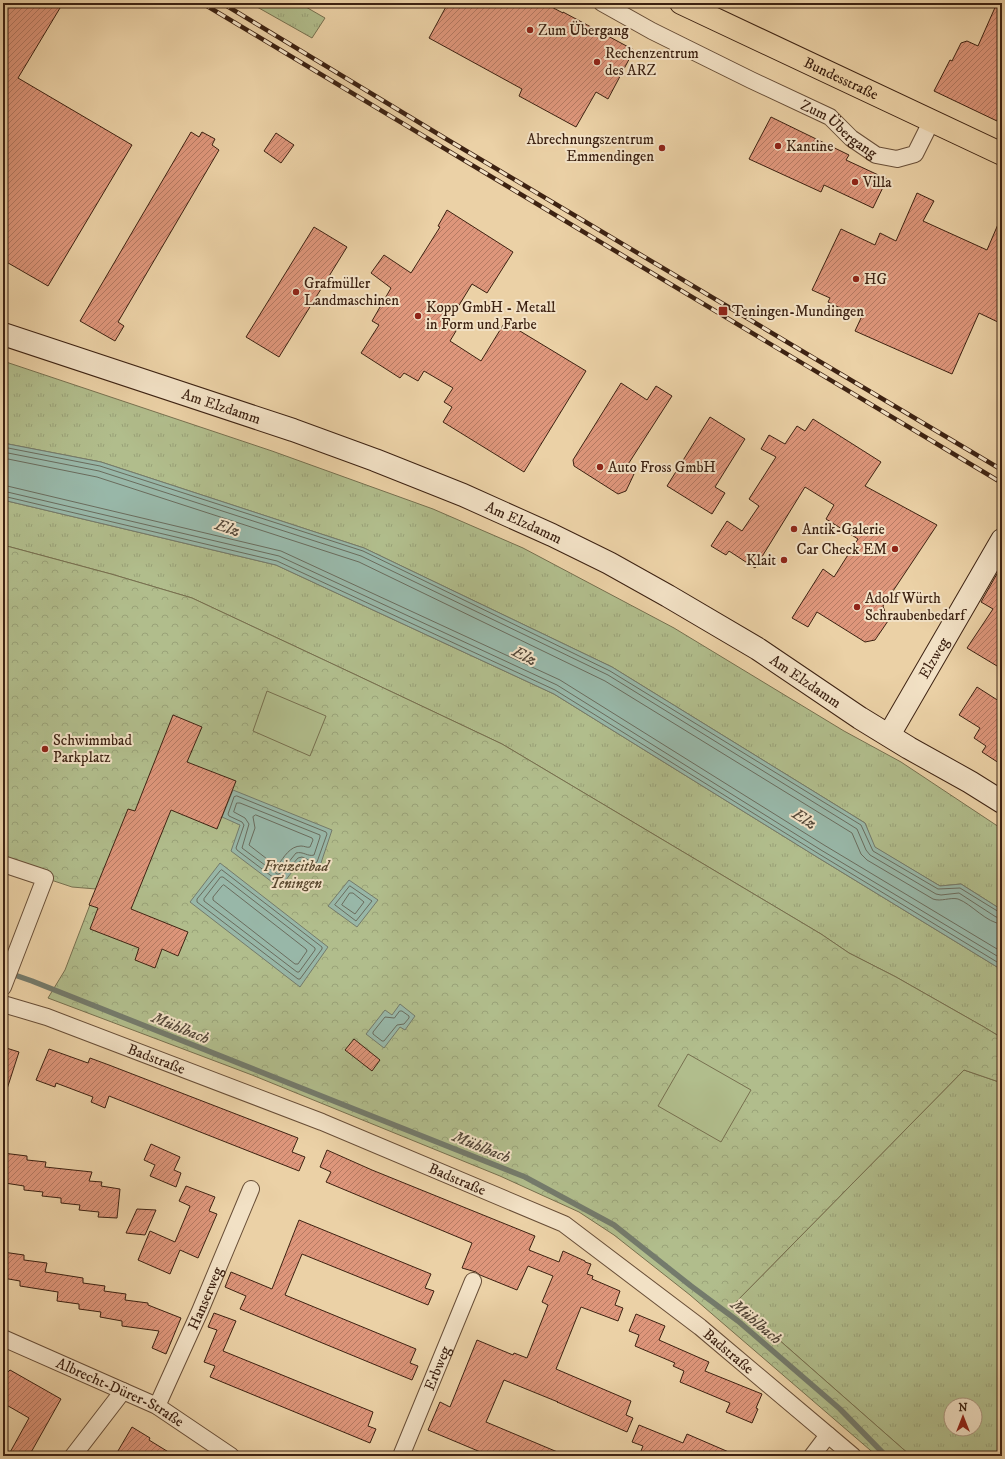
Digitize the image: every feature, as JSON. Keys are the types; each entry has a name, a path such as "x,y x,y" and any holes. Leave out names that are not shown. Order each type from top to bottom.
{"main road":[{"name":"Bundesstraße","path":"681,3 1002,154"}],"street":[{"name":"Zum Übergang","path":"602,3 660,34 830,117 851,138 876,155 896,159 915,154 932,120"},
{"name":"Am Elzdamm","path":"3,334 293,430 375,460 463,495 552,535 608,563 668,596 758,649 889,735 1002,802"},
{"name":"Elzweg","path":"889,735 1002,540"},
{"path":"3,864 45,878 3,986"},
{"name":"Badstraße","path":"3,1004 55,1020 322,1122 564,1224 710,1335 853,1456"},
{"name":"Hanserweg","path":"157,1406 200,1311 251,1189"},
{"name":"Erbweg","path":"401,1456 473,1281"},
{"name":"Albrecht-Dürer-Straße","path":"3,1338 157,1406 231,1456"},
{"path":"73,1456 123,1391"},
{"path":"812,1456 828,1436"}],"green space":[{"path":"250,3 299,3 325,18 312,38"},
{"path":"3,361 272,451 433,509 523,548 674,628 844,731 901,762 1002,829 1002,910 961,884 940,886 874,847 865,823 612,667 364,548 101,462 3,443"},
{"path":"3,500 276,565 554,694 1002,970 1002,1038 896,977 849,953 821,934 502,744 192,598 111,574 3,545"},
{"name":"Freizeitbad Teningen","path":"3,545 111,574 192,598 502,744 821,934 849,953 896,977 1002,1038 1002,1083 964,1070 736,1302 911,1456 877,1456 690,1295 614,1235 579,1212 500,1176 252,1075 48,998 65,970 96,889 72,887 3,864"},
{"path":"267,691 326,716 310,756 253,731"},
{"path":"688,1054 751,1090 721,1142 658,1106"},
{"path":"964,1070 1002,1083 1002,1456 911,1456 736,1302"}],"water":[{"name":"Elz","path":"3,443 101,462 364,548 612,667 865,823 875,847 940,886 961,884 1002,910 1002,970 554,694 276,565 3,500"},
{"path":"233,790 332,830 319,869 300,861 280,888 231,851 240,825 222,817"},
{"path":"220,863 328,947 300,987 190,902"},
{"path":"349,880 378,900 357,927 328,906"},
{"path":"400,1004 415,1016 405,1030 400,1027 384,1048 366,1034 385,1010 392,1015"}],"building":[{"path":"3,3 52,3 60,8 18,78 132,145 48,286 3,260"},
{"path":"448,3 544,3 634,50 608,99 596,92 576,127 519,96 522,89 429,38"},
{"path":"997,3 1002,3 1002,111 997,121 934,91 950,60 952,61 961,43 967,41 978,46"},
{"path":"771,117 849,155 846,160 887,179 873,208 824,185 821,192 749,159"},
{"path":"191,132 199,137 202,132 215,139 212,145 219,150 118,322 124,326 115,341 80,321"},
{"path":"276,133 294,145 281,163 264,151"},
{"path":"917,193 934,201 923,221 987,250 1002,215 1002,324 979,313 952,374 855,331 861,318 828,302 830,298 812,290 841,229 875,245 880,233 896,241"},
{"path":"447,210 513,252 487,293 472,284 450,320 459,326 450,341 481,361 505,322 586,371 524,472 443,422 452,407 444,402 453,388 424,371 418,381 404,373 400,378 361,353 379,325 372,321 391,288 371,273 384,255 411,273 440,227 438,226"},
{"name":"Grafmüller Landmaschinen","path":"314,227 347,247 279,357 246,337"},
{"path":"621,383 647,400 656,386 672,396 625,469 634,474 626,491 618,494 574,466 573,460"},
{"path":"710,417 745,439 715,487 725,493 712,514 667,486"},
{"path":"813,419 881,462 865,486 937,525 883,606 888,621 875,640 865,642 817,612 808,627 792,618 823,569 834,577 858,539 826,519 834,505 805,487 755,568 729,551 726,555 711,546 727,521 742,531 759,506 749,499 776,457 761,449 769,435 785,444 797,426 805,431"},
{"path":"1002,565 1002,669 967,648 993,609 981,602"},
{"path":"977,687 1002,703 1002,765 982,752 986,746 974,738 980,728 959,715"},
{"path":"173,715 202,727 187,762 236,781 217,829 171,810 131,909 188,932 178,956 162,949 155,968 135,960 139,948 90,929 98,908 89,905 128,809 135,811"},
{"path":"354,1039 380,1060 372,1071 345,1050"},
{"path":"3,1047 19,1052 6,1092 3,1092"},
{"path":"49,1049 88,1063 90,1058 298,1138 292,1152 305,1157 299,1171 109,1096 105,1108 91,1102 93,1097 56,1083 55,1087 36,1080"},
{"path":"151,1144 180,1157 174,1170 181,1173 176,1187 150,1176 155,1165 144,1160"},
{"path":"327,1150 372,1170 535,1236 529,1250 559,1262 563,1251 591,1264 587,1274 593,1276 592,1279 620,1291 615,1305 623,1308 618,1321 581,1307 556,1369 631,1401 626,1415 633,1418 627,1432 504,1380 486,1422 567,1456 490,1456 428,1430 440,1402 450,1407 477,1340 513,1355 514,1353 527,1358 548,1305 542,1302 553,1276 528,1266 517,1290 476,1272 462,1268 472,1243 326,1182 331,1172 320,1167"},
{"path":"3,1153 27,1156 27,1160 46,1162 45,1167 92,1172 89,1181 102,1182 101,1186 120,1189 117,1218 98,1217 99,1212 79,1210 80,1205 61,1203 61,1198 42,1196 43,1192 24,1190 24,1186 5,1183 6,1179 3,1178"},
{"path":"186,1186 215,1197 209,1211 217,1214 198,1258 180,1250 170,1274 138,1260 150,1231 175,1242 190,1206 179,1201"},
{"path":"137,1209 156,1210 145,1235 126,1233"},
{"path":"299,1220 431,1274 425,1288 434,1291 428,1305 302,1254 285,1295 416,1349 410,1363 418,1366 412,1380 240,1309 246,1296 225,1287 231,1272 272,1289"},
{"path":"3,1252 24,1255 24,1260 47,1263 45,1272 83,1278 83,1283 105,1286 104,1291 126,1294 125,1300 148,1303 148,1305 181,1318 166,1354 152,1348 159,1331 122,1326 122,1321 100,1317 101,1312 79,1309 79,1304 57,1301 58,1292 20,1286 20,1281 3,1278"},
{"path":"214,1313 236,1321 223,1351 373,1412 368,1426 376,1429 370,1443 210,1377 215,1366 204,1362 217,1330 208,1327"},
{"path":"636,1314 665,1326 659,1340 709,1362 705,1371 762,1394 752,1423 726,1412 730,1403 680,1382 684,1371 673,1366 675,1363 635,1346 639,1335 629,1331"},
{"path":"3,1369 8,1372 10,1370 61,1399 29,1456 8,1456 29,1418 3,1403"},
{"path":"639,1425 683,1443 687,1434 738,1456 639,1456 643,1446 632,1442"},
{"path":"132,1427 150,1438 149,1440 175,1456 115,1456"}],"waterway":[{"name":"Mühlbach","path":"9,973 525,1177 614,1225 738,1321 840,1409 886,1456"}],"railway":[{"path":"202,3 1002,483"},
{"path":"222,3 448,140 1002,470"}],"place":[{"name":"Zum Übergang","path":"530,30"},
{"name":"Rechenzentrum des ARZ","path":"597,62"},
{"name":"Kantine","path":"778,146"},
{"name":"Abrechnungszentrum Emmendingen","path":"662,148"},
{"name":"Villa","path":"855,182"},
{"name":"HG","path":"856,279"},
{"name":"Grafmüller Landmaschinen","path":"296,292"},
{"name":"Teningen-Mundingen","path":"723,311"},
{"name":"Kopp GmbH - Metall in Form und Farbe","path":"418,316"},
{"name":"Auto Fross GmbH","path":"600,467"},
{"name":"Antik-Galerie","path":"794,529"},
{"name":"Car Check EM","path":"895,549"},
{"name":"Klait","path":"784,560"},
{"name":"Adolf Würth Schraubenbedarf","path":"857,607"},
{"name":"Schwimmbad Parkplatz","path":"45,749"}]}
